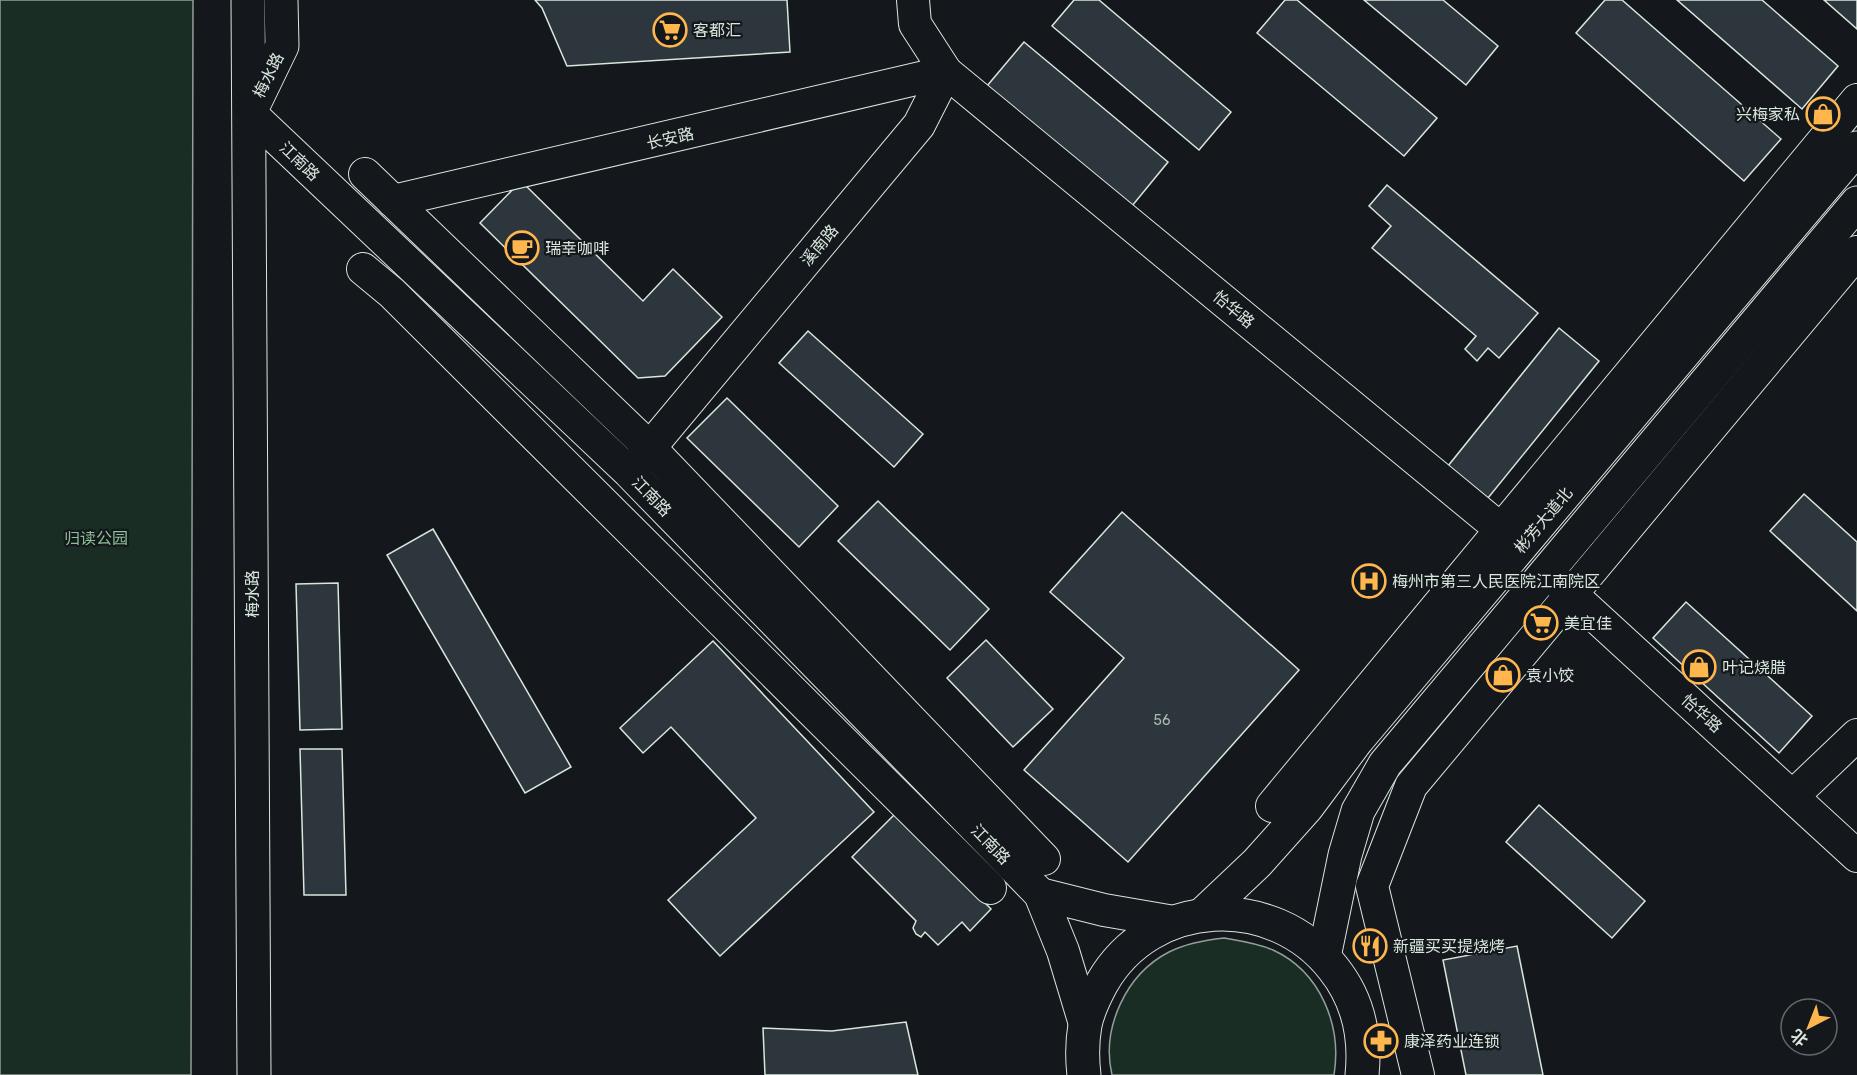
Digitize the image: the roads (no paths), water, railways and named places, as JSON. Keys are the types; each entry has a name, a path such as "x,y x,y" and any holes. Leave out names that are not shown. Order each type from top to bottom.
{"main road":[{"name":"梅水路","path":"248,0 254,1075"},
{"name":"梅水路","path":"250,113 282,46 281,0"},
{"name":"彬芳大道北","path":"1188,918 1257,863 1307,807 1511,538 1857,148"},
{"path":"1324,957 1345,855 1358,811 1385,764 1857,203"},
{"path":"1084,1075 1082,1052 1085,1024 1094,997 1108,972 1126,951 1149,934 1188,918 1229,914 1263,920 1280,926 1304,939 1324,957 1341,978 1353,1002 1361,1028 1364,1055 1362,1075"}],"street":[{"path":"913,0 915,24 946,72"},
{"name":"长安路","path":"393,201 946,72"},
{"name":"溪南路","path":"629,472 919,124 946,72"},
{"name":"怡华路","path":"946,72 1511,538"},
{"path":"1272,806 1511,538 1857,100"},
{"name":"江南路","path":"250,113 629,472 1040,894 1063,951 1085,1024"},
{"path":"365,174 650,448 1044,859"},
{"path":"1418,1075 1372,886 1411,786 1857,252"},
{"path":"363,269 392,293 990,888"},
{"name":"怡华路","path":"1546,572 1857,856"},
{"path":"1793,796 1857,735"},
{"path":"1040,894 1104,910 1188,918"}],"place":[{"name":"客都汇","path":"670,30"},
{"name":"兴梅家私","path":"1823,114"},
{"name":"瑞幸咖啡","path":"522,248"},
{"name":"梅州市第三人民医院江南院区","path":"1369,581"},
{"name":"美宜佳","path":"1541,623"},
{"name":"叶记烧腊","path":"1699,667"},
{"name":"袁小饺","path":"1503,675"},
{"name":"新疆买买提烧烤","path":"1370,946"},
{"name":"康泽药业连锁","path":"1381,1041"}],"park label":[{"name":"归读公园","path":"96,538"}]}
